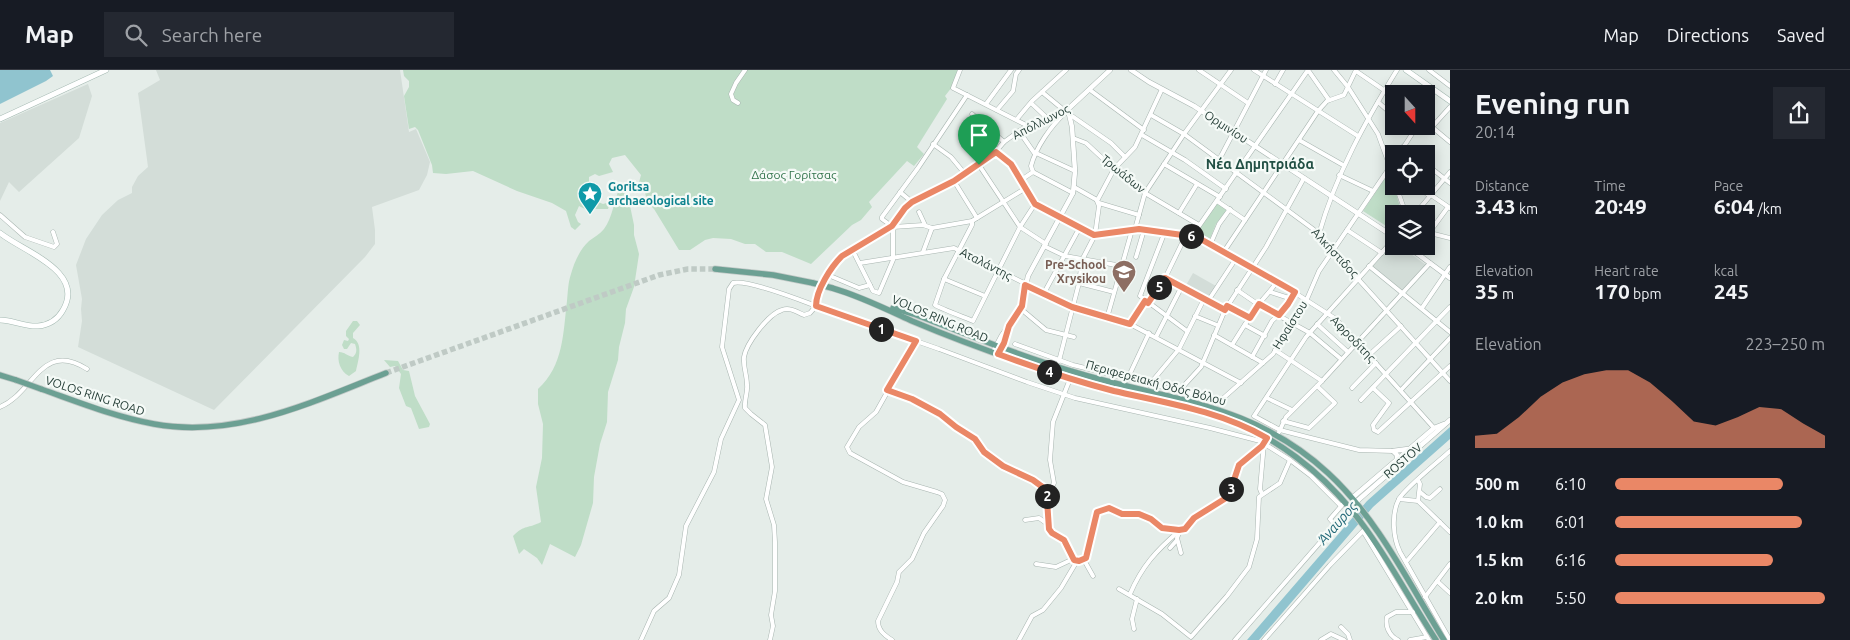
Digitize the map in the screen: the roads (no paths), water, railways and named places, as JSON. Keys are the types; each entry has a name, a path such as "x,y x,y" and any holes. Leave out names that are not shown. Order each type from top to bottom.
{"main road":[{"path":"0,119 106,70"},
{"path":"1406,70 1450,101"},
{"path":"0,234 56,269 64,278 67,294 63,309 50,322 34,326 0,322"},
{"name":"VOLOS RING ROAD","path":"715,269 773,275 832,288 914,314 999,346"},
{"name":"VOLOS RING ROAD","path":"879,304 912,320 995,353 1070,379 1207,412 1244,426 1306,464 1333,488 1343,504 1351,509 1364,527 1436,640"},
{"name":"Περιφερειακή Οδός Βόλου","path":"999,346 1083,375 1219,409 1279,433 1316,462 1370,520 1448,638"},
{"name":"VOLOS RING ROAD","path":"0,375 136,421 169,426 195,427 252,421 290,411 386,373"}],"street":[{"path":"738,103 733,100 731,94 745,70"},
{"path":"960,70 952,87 1028,126"},
{"path":"997,110 1013,91 1016,74 1019,70"},
{"path":"1058,70 1061,74"},
{"path":"1017,119 1066,70"},
{"name":"Απόλλωνος","path":"816,306 818,296 838,260 852,249 892,227 905,208 912,202 954,181 986,161 1004,142 1019,131 1067,112 1110,70"},
{"name":"Ορμινίου","path":"1131,70 1201,110 1385,232"},
{"path":"1199,70 1248,104"},
{"path":"1107,318 1145,193 1184,134 1231,70"},
{"path":"1254,70 1358,136"},
{"path":"1219,160 1266,70"},
{"path":"1275,84 1283,70"},
{"path":"1192,236 1308,70 1329,100"},
{"path":"1334,70 1348,87 1368,118 1385,150"},
{"path":"1223,252 1318,111 1326,101 1342,97 1356,70 1385,90 1343,165 1319,234"},
{"path":"1388,85 1397,70"},
{"path":"1429,70 1450,86"},
{"path":"986,104 1009,71"},
{"path":"1059,361 1079,283 1082,260 1095,235 1098,202 1114,169 1135,147 1142,135 1162,89"},
{"path":"1090,90 1144,130"},
{"path":"1042,92 1108,141 1126,157"},
{"path":"967,95 882,218 892,227 925,225 932,228 972,220 1026,188"},
{"path":"1378,102 1385,108"},
{"path":"1031,103 1048,118"},
{"path":"1435,124 1450,106"},
{"path":"995,353 1009,326 1021,309 1028,276 1073,193 1075,171 1067,112"},
{"path":"1067,112 1055,124 1036,153 1031,166 1033,172 1073,193"},
{"path":"972,114 1004,142"},
{"name":"Αλκήστιδος","path":"1151,115 1184,134 1319,234 1450,381"},
{"path":"1435,130 1450,142"},
{"path":"1019,131 1036,153 1075,171"},
{"path":"1142,135 1172,152 1226,189"},
{"path":"982,136 996,152 1011,164 1035,204 1095,235"},
{"path":"962,138 986,161"},
{"name":"Τρωάδων","path":"1072,138 1086,143 1114,169 1145,193 1199,226"},
{"path":"1299,140 1343,165"},
{"path":"933,144 951,157 965,174"},
{"path":"1164,164 1197,184 1245,220"},
{"path":"979,165 1020,227 1045,245 1065,256 1122,266"},
{"path":"1435,171 1450,183"},
{"path":"1021,180 1033,172"},
{"path":"1423,205 1450,172"},
{"path":"1339,175 1373,191"},
{"name":"Ηφαίστου","path":"1178,392 1220,401 1263,363 1275,350 1307,299 1319,271 1373,191 1385,176"},
{"path":"1014,344 1059,361 1178,392 1203,362 1217,325 1226,308 1252,269 1304,178"},
{"path":"954,181 977,218"},
{"path":"1179,213 1197,184"},
{"path":"1074,187 1098,202 1139,215"},
{"path":"900,192 912,202"},
{"path":"1431,196 1449,208 1435,225"},
{"path":"972,220 972,225 944,279 935,306 974,320 997,270 1020,227 1035,204"},
{"path":"1210,245 1219,224 1230,209"},
{"path":"919,212 925,225"},
{"path":"0,215 25,237 52,247 57,244 53,232"},
{"path":"852,249 874,292 878,293 893,257 892,227"},
{"path":"1044,293 1080,227"},
{"path":"923,252 932,228"},
{"path":"1136,257 1144,230"},
{"name":"Αφροδίτης","path":"1095,235 1144,230 1192,236 1277,281 1336,319 1434,428"},
{"path":"1347,230 1382,253"},
{"path":"1164,234 1140,295 1187,331"},
{"path":"1435,235 1450,238"},
{"path":"1130,324 1165,278 1186,236"},
{"name":"Αταλάντης","path":"860,263 951,247 1072,307 1130,324 1241,383"},
{"path":"1127,249 1137,252"},
{"path":"1385,249 1317,324 1254,416 1279,433 1359,450 1394,451 1409,449"},
{"path":"1419,255 1450,278"},
{"path":"1149,385 1179,349 1195,316 1235,260"},
{"path":"1279,433 1283,421 1292,410 1322,381 1430,263"},
{"path":"1369,266 1438,320 1450,332"},
{"path":"1422,308 1450,267"},
{"path":"828,276 859,288 870,285"},
{"path":"1165,278 1206,300 1250,318"},
{"path":"944,279 985,296"},
{"path":"1232,345 1277,281"},
{"path":"641,640 654,611 669,598 678,580 686,526 714,472 721,439 739,400 722,347 728,292 734,283 740,282 816,306 1065,395 1266,441 1343,504 1330,519 1335,525"},
{"path":"1079,283 1114,292"},
{"path":"1156,337 1181,288"},
{"path":"1237,290 1310,333 1341,359"},
{"path":"1270,291 1292,299"},
{"path":"1252,357 1272,321 1292,299 1295,292"},
{"path":"770,640 773,629 771,615 775,582 774,525 766,499 772,475 771,459 766,427 745,408 747,385 744,358 750,340 773,315 785,309 804,315 816,306"},
{"path":"1362,400 1450,307"},
{"path":"1021,309 1042,328 1074,337"},
{"path":"1195,316 1217,325"},
{"path":"1317,324 1348,352"},
{"path":"1245,325 1265,336"},
{"path":"1369,355 1401,326"},
{"path":"1127,380 1149,333"},
{"path":"1214,334 1263,363"},
{"path":"1401,390 1450,338"},
{"path":"892,640 880,631 878,620 897,582 898,574 912,558 924,533 945,502 944,496 937,492 903,482 848,451 848,444 859,427 876,412 916,341"},
{"path":"1275,350 1322,381"},
{"path":"0,407 12,400 41,370 54,362 68,360 87,369"},
{"path":"1352,388 1376,363"},
{"path":"1373,388 1389,402 1374,424 1374,430 1377,432 1381,431 1450,366"},
{"path":"1070,379 1054,422 1050,460 1054,483 1048,491 1049,525 1052,533 1064,540 1075,560"},
{"path":"1283,421 1309,428 1336,404 1317,386"},
{"path":"887,390 912,399 940,414 975,439 984,452 1003,466 1033,480 1048,491"},
{"path":"1267,398 1292,410"},
{"name":"ROSTOV","path":"1355,502 1450,420"},
{"path":"1355,502 1397,459 1434,428 1446,424"},
{"path":"1262,494 1260,489 1266,441"},
{"path":"1084,560 1087,556 1097,512 1111,508 1122,514 1139,514 1151,519 1162,528 1179,530 1187,528 1194,518 1226,498 1230,492 1239,465 1266,441"},
{"path":"1394,451 1397,459"},
{"path":"1448,638 1396,545 1394,537 1396,509 1399,499 1450,451"},
{"path":"1119,589 1137,598 1174,622 1191,638 1249,567 1256,542 1258,501 1262,494 1280,483 1290,460"},
{"path":"1418,480 1420,484 1418,501"},
{"path":"1420,492 1430,498 1440,489"},
{"path":"1399,499 1418,501 1450,532"},
{"path":"1235,640 1351,509"},
{"path":"1025,520 1038,518 1049,525"},
{"path":"1406,562 1440,522"},
{"path":"1179,530 1177,540 1181,553"},
{"path":"1130,594 1136,579 1154,553 1179,530"},
{"path":"1264,640 1361,531 1364,532 1428,639 1410,640"},
{"path":"1170,548 1177,540"},
{"path":"1036,564 1056,567 1075,560 1084,560"},
{"path":"1019,640 1032,616 1043,610 1062,588 1075,560"},
{"path":"1084,560 1093,576"},
{"path":"1425,598 1450,564"},
{"path":"1437,582 1450,593"},
{"path":"1134,629 1132,619 1137,598"},
{"path":"1398,640 1389,631 1386,624 1387,617 1396,612 1413,612"},
{"path":"1341,627 1348,634 1350,640"},
{"path":"1322,640 1332,634 1344,640"}],"water":[{"path":"0,70 50,70 53,76 0,104"},
{"path":"1450,427 1450,439 1373,507 1259,640 1247,640 1367,501"}],"tunnel":[{"path":"386,373 659,275 688,269 715,269"}],"place":[{"name":"Goritsa archaeological site","path":"590,215"},
{"name":"Pre-School Xrysikou","path":"1124,293"}],"district":[{"name":"Νέα Δημητριάδα","path":"1260,164"}],"park label":[{"name":"Δάσος Γορίτσας","path":"794,175"}],"water label":[{"name":"Άναυρος","path":"1337,523"}]}
